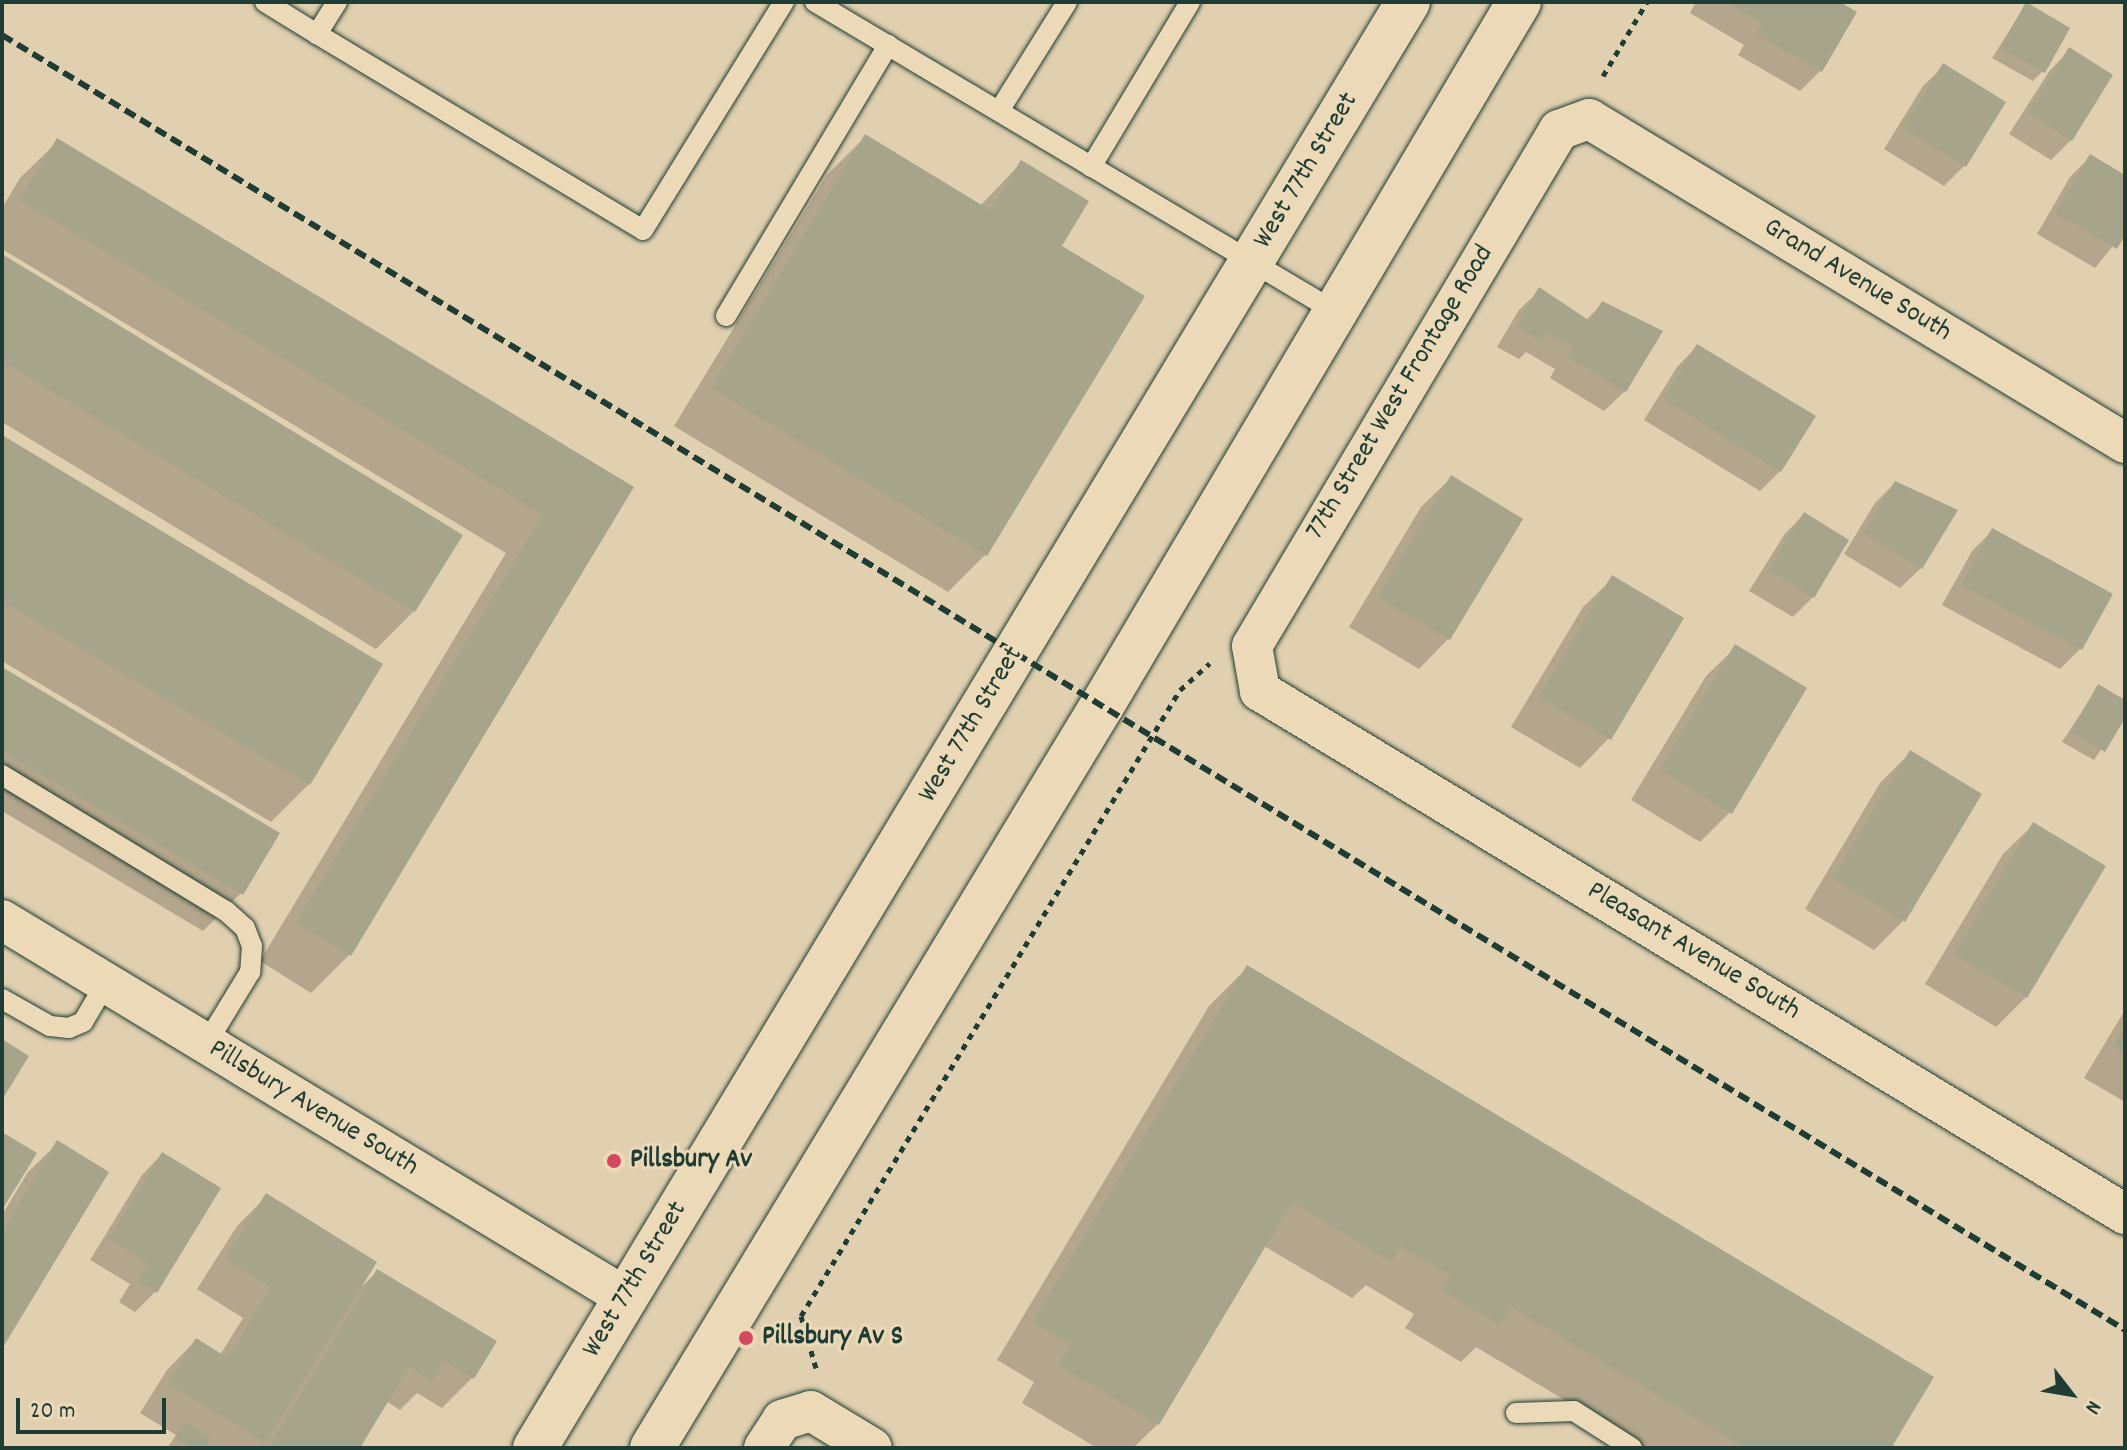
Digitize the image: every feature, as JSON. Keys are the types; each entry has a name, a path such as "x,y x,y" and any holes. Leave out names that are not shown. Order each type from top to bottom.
{"street":[{"name":"West 77th Street","path":"535,1448 1408,2"},
{"path":"652,1448 1336,312 1519,2"},
{"name":"Grand Avenue South","path":"1589,119 2125,443"},
{"name":"77th Street West Frontage Road","path":"1252,646 1559,130 1589,119"},
{"name":"Pleasant Avenue South","path":"1252,646 1260,691 2125,1214"},
{"name":"Pillsbury Avenue South","path":"2,920 625,1297"},
{"path":"764,1448 782,1420 811,1411 872,1448"}],"lane":[{"path":"265,2 643,230 784,2"},
{"path":"317,34 337,2"},
{"path":"815,2 1336,312"},
{"path":"999,111 1067,2"},
{"path":"1091,167 1190,2"},
{"path":"726,316 888,45"},
{"path":"2,775 226,911 245,928 252,946 250,972 206,1044"},
{"path":"2,999 50,1026 69,1028 83,1022 106,983"},
{"path":"1516,1413 1574,1411 1632,1448"}],"path":[{"path":"1589,119 1600,80 1647,2"},
{"path":"811,1411 816,1366 801,1316 1180,690 1208,663 1252,646"}],"building":[{"path":"1726,2 1840,2 1857,12 1822,72 1756,34 1763,24"},
{"path":"2026,2 2070,28 2045,73 2000,48"},
{"path":"2069,47 2113,75 2072,141 2028,113"},
{"path":"1943,63 2006,102 1966,167 1903,128"},
{"path":"865,134 990,210 1021,160 1089,201 1062,246 1145,296 987,556 711,388"},
{"path":"57,138 634,487 351,956 296,923 543,515 20,200"},
{"path":"2090,154 2125,175 2125,235 2117,249 2055,213"},
{"path":"2,254 463,535 415,612 2,361"},
{"path":"1539,287 1590,321 1602,301 1663,331 1626,392 1568,357 1574,348 1546,332 1540,340 1516,326"},
{"path":"1697,344 1816,416 1781,472 1663,399"},
{"path":"2,435 383,664 310,785 2,601"},
{"path":"1451,475 1523,519 1450,640 1378,597"},
{"path":"1895,481 1958,510 1922,569 1863,533"},
{"path":"1804,512 1849,540 1814,598 1768,570"},
{"path":"1992,528 2113,594 2082,650 1961,585"},
{"path":"1612,575 1684,618 1611,740 1539,697"},
{"path":"1735,644 1807,688 1732,814 1660,770"},
{"path":"2,667 280,833 243,895 2,751"},
{"path":"2098,684 2125,700 2125,718 2105,752 2071,732"},
{"path":"1910,750 1982,794 1905,922 1833,878"},
{"path":"2033,822 2106,866 2027,998 1954,954"},
{"path":"1247,965 1934,1377 1893,1445 1898,1448 1745,1448 1511,1307 1500,1325 1442,1290 1450,1275 1401,1246 1391,1262 1292,1202 1159,1425 1058,1365 1071,1344 1033,1322"},
{"path":"2125,1027 2125,1055 2113,1047"},
{"path":"2,1039 29,1056 2,1100"},
{"path":"2,1132 37,1153 2,1210"},
{"path":"57,1140 109,1172 2,1349 2,1232"},
{"path":"162,1152 221,1188 157,1293 138,1281 148,1264 108,1239"},
{"path":"266,1193 377,1262 265,1443 168,1383 196,1338 228,1358 271,1287 225,1259"},
{"path":"377,1269 497,1341 474,1379 444,1361 432,1381 409,1367 360,1448 268,1448"},
{"path":"186,1422 212,1439 206,1448 190,1448 175,1437"}],"railway":[{"path":"2,35 2125,1330"}],"place":[{"name":"Pillsbury Av","path":"614,1161"},
{"name":"Pillsbury Av S","path":"746,1338"}]}
